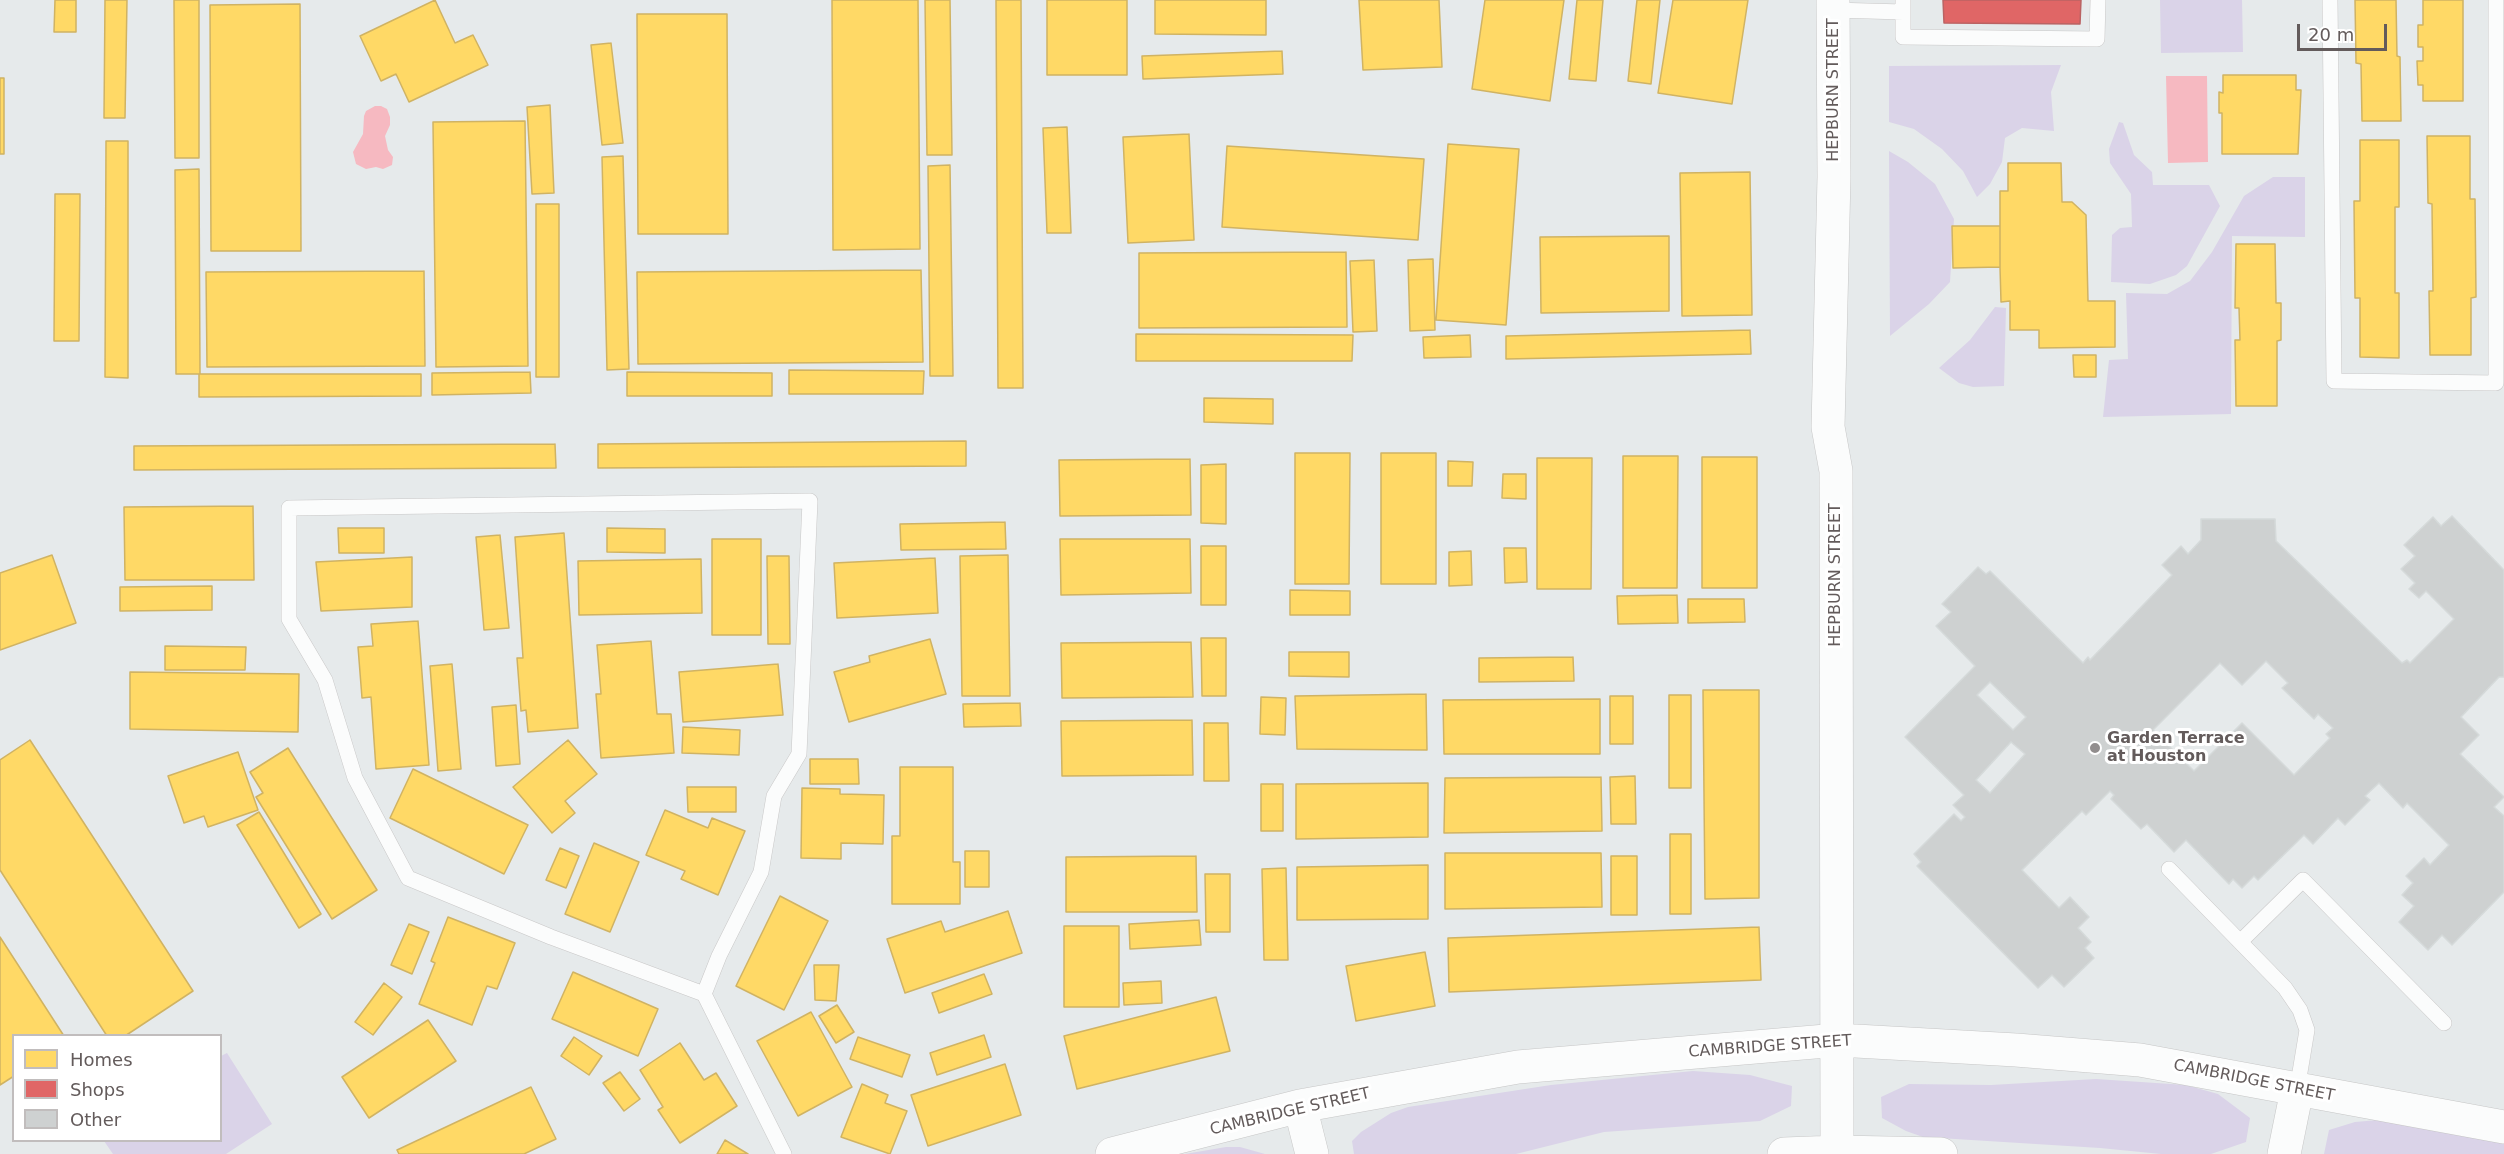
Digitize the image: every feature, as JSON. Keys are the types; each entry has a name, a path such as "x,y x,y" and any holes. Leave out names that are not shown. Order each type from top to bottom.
{"street":[{"name":"HEPBURN STREET","path":"1833,5 1834,177 1828,427 1836,471 1837,1152"},
{"name":"CAMBRIDGE STREET","path":"1112,1154 1300,1106 1518,1067 1838,1040 2140,1060 2504,1127"},
{"path":"2284,1154 2297,1090"},
{"path":"1300,1106 1312,1154"},
{"path":"1784,1154 1837,1152 1941,1154"}],"lane":[{"path":"1833,5 1903,6 1903,37 2097,39 2098,0"},
{"path":"2330,0 2334,381 2496,383 2496,0"},
{"path":"704,994 761,872 774,796 799,754 810,501 289,508 290,619 325,680 355,778 408,878 551,937 704,994 784,1154"},
{"path":"2169,869 2285,988 2300,1010 2307,1030 2297,1090"},
{"path":"2240,942 2303,880 2444,1023"}],"shaded area":[{"path":"2160,0 2242,0 2243,52 2161,53"},
{"path":"2061,65 2051,92 2054,131 2022,128 2005,138 2002,162 1990,184 1977,197 1963,171 1942,149 1914,129 1889,122 1889,66"},
{"path":"2166,76 2207,76 2208,162 2168,163"},
{"path":"375,106 387,109 390,117 390,125 385,136 388,150 393,157 392,165 383,169 376,167 366,169 356,164 353,152 363,134 366,111"},
{"path":"2119,122 2123,123 2134,155 2152,172 2153,185 2209,185 2220,206 2187,266 2176,275 2150,284 2111,282 2112,235 2120,228 2132,227 2131,194 2110,163 2109,149"},
{"path":"1889,151 1908,162 1935,184 1954,219 1950,282 1929,304 1890,336"},
{"path":"2273,177 2305,177 2305,237 2232,236 2231,414 2103,417 2109,360 2128,359 2126,293 2167,294 2190,281 2212,252 2244,196"},
{"path":"1995,307 2006,308 2004,386 1973,387 1959,383 1939,368 1970,340"},
{"path":"227,1053 272,1124 226,1154 113,1154 105,1142 222,1142 222,1056"},
{"path":"1693,1071 1750,1075 1792,1086 1791,1106 1760,1121 1604,1132 1516,1154 1354,1154 1352,1141 1361,1132 1391,1113 1408,1107 1551,1085"},
{"path":"2096,1079 2186,1085 2218,1094 2250,1118 2246,1142 2211,1154 2161,1154 1923,1137 1882,1118 1881,1097 1909,1084 1991,1085"},
{"path":"2378,1120 2504,1140 2504,1154 2324,1154 2329,1130 2355,1122"},
{"path":"1240,1147 1265,1154 1185,1154"}],"building: Homes":[{"path":"55,0 76,0 76,32 54,32"},
{"path":"105,0 127,0 125,118 104,118"},
{"path":"174,0 199,0 199,158 175,158"},
{"path":"435,0 455,43 473,35 488,65 409,102 396,74 381,81 360,36"},
{"path":"832,0 918,0 920,249 833,250"},
{"path":"925,0 950,0 952,155 927,155"},
{"path":"996,0 1021,0 1023,388 998,388"},
{"path":"1047,0 1127,0 1127,75 1047,75"},
{"path":"1155,0 1266,0 1266,35 1155,34"},
{"path":"1359,0 1439,0 1442,67 1363,70"},
{"path":"1485,0 1564,0 1550,101 1472,89"},
{"path":"1577,0 1603,0 1596,81 1569,79"},
{"path":"1637,0 1660,0 1651,84 1628,81"},
{"path":"1673,0 1748,0 1732,104 1658,93"},
{"path":"2355,0 2396,0 2401,121 2362,121 2361,64 2356,63"},
{"path":"2423,0 2463,0 2463,101 2423,101 2423,85 2418,85 2417,61 2423,61 2423,47 2418,47 2418,25 2423,25"},
{"path":"300,4 301,251 211,251 210,5"},
{"path":"637,14 727,14 728,234 638,234"},
{"path":"611,43 623,143 602,145 591,45"},
{"path":"1282,51 1283,74 1143,79 1142,56"},
{"path":"2223,75 2296,75 2296,90 2301,90 2298,154 2222,154 2222,113 2219,113 2219,92 2223,93"},
{"path":"0,78 4,78 4,154 0,154"},
{"path":"550,105 554,193 532,194 527,107"},
{"path":"525,121 528,366 436,367 433,122"},
{"path":"1067,127 1071,233 1047,233 1043,128"},
{"path":"1189,134 1194,240 1128,243 1123,137"},
{"path":"2427,136 2470,136 2470,199 2475,199 2476,297 2471,298 2471,355 2430,355 2429,291 2433,291 2432,204 2428,203"},
{"path":"2360,140 2399,140 2399,207 2395,207 2395,293 2399,293 2399,358 2360,357 2360,298 2355,298 2354,201 2360,201"},
{"path":"106,141 128,141 128,378 105,377"},
{"path":"1448,144 1519,149 1506,325 1436,320"},
{"path":"1227,146 1424,159 1418,240 1222,227"},
{"path":"623,156 629,369 607,370 602,157"},
{"path":"2008,163 2061,163 2062,202 2072,202 2086,215 2088,301 2115,301 2115,347 2039,348 2039,330 2010,330 2010,301 2001,302 2000,267 2000,191 2008,191"},
{"path":"950,165 953,376 930,376 928,166"},
{"path":"199,169 200,374 176,374 175,170"},
{"path":"1750,172 1752,315 1682,316 1680,173"},
{"path":"55,194 80,194 79,341 54,341"},
{"path":"536,204 559,204 559,377 536,377"},
{"path":"1952,226 2000,226 2000,267 1953,268"},
{"path":"1669,236 1669,311 1541,313 1540,237"},
{"path":"2236,244 2275,244 2276,303 2281,303 2281,340 2277,341 2277,406 2236,406 2235,340 2240,340 2239,308 2235,308"},
{"path":"1346,252 1347,327 1139,328 1139,253"},
{"path":"1433,259 1435,330 1410,331 1408,260"},
{"path":"1374,260 1377,331 1353,332 1350,261"},
{"path":"921,270 923,362 638,364 637,272"},
{"path":"424,271 425,366 207,367 206,272"},
{"path":"1750,330 1751,354 1506,359 1506,336"},
{"path":"1136,334 1353,335 1352,361 1136,361"},
{"path":"1470,335 1471,357 1424,358 1423,337"},
{"path":"2073,355 2096,355 2096,377 2074,377"},
{"path":"789,370 924,371 923,394 789,394"},
{"path":"530,372 531,393 432,395 432,373"},
{"path":"627,372 772,373 772,396 627,396"},
{"path":"199,374 421,374 421,396 199,397"},
{"path":"1204,398 1273,399 1273,424 1204,422"},
{"path":"966,441 966,466 598,468 598,444"},
{"path":"555,444 556,468 134,470 134,446"},
{"path":"1295,453 1350,453 1349,584 1295,584"},
{"path":"1381,453 1436,453 1436,584 1381,584"},
{"path":"1623,456 1678,456 1677,588 1623,588"},
{"path":"1702,457 1757,457 1757,588 1702,588"},
{"path":"1537,458 1592,458 1591,589 1537,589"},
{"path":"1190,459 1191,515 1060,516 1059,460"},
{"path":"1448,461 1473,462 1472,486 1448,486"},
{"path":"1226,464 1226,524 1201,523 1201,465"},
{"path":"1503,474 1526,474 1526,499 1502,498"},
{"path":"253,506 254,580 125,580 124,507"},
{"path":"1005,522 1006,549 901,550 900,524"},
{"path":"338,528 384,528 384,553 339,553"},
{"path":"607,528 665,529 665,553 607,552"},
{"path":"564,533 578,728 528,732 526,710 521,711 517,658 523,658 515,537"},
{"path":"500,535 509,628 484,630 476,537"},
{"path":"712,539 761,539 761,635 712,635"},
{"path":"1060,539 1190,539 1191,593 1061,595"},
{"path":"1201,546 1226,546 1226,605 1201,605"},
{"path":"1504,548 1526,548 1527,582 1505,583"},
{"path":"1471,551 1472,585 1449,586 1449,552"},
{"path":"52,555 76,623 0,650 0,573"},
{"path":"1008,555 1010,696 962,696 960,556"},
{"path":"767,556 789,556 790,644 768,644"},
{"path":"412,557 412,607 321,611 316,562"},
{"path":"935,558 938,613 837,618 834,563"},
{"path":"701,559 702,613 579,615 578,561"},
{"path":"212,586 212,610 120,611 120,587"},
{"path":"1290,590 1350,591 1350,615 1290,615"},
{"path":"1677,595 1678,623 1618,624 1617,596"},
{"path":"1688,599 1744,599 1745,622 1688,623"},
{"path":"418,621 429,765 376,769 371,697 362,698 358,647 373,646 371,624"},
{"path":"1201,638 1226,638 1226,696 1202,696"},
{"path":"930,639 946,694 849,722 834,672 870,662 869,656"},
{"path":"651,641 657,714 671,714 674,753 601,758 596,694 601,694 597,645"},
{"path":"1191,642 1193,697 1062,698 1061,643"},
{"path":"165,646 246,647 245,670 165,670"},
{"path":"1289,652 1349,652 1349,677 1289,676"},
{"path":"1573,657 1574,681 1479,682 1479,658"},
{"path":"452,664 461,769 438,771 430,666"},
{"path":"778,664 783,715 683,722 679,672"},
{"path":"130,672 299,674 298,732 130,729"},
{"path":"1703,690 1759,690 1759,898 1705,899"},
{"path":"1426,694 1427,750 1297,749 1295,696"},
{"path":"1669,695 1691,695 1691,788 1669,788"},
{"path":"1610,696 1633,696 1633,744 1610,744"},
{"path":"1261,697 1286,698 1285,735 1260,734"},
{"path":"1600,699 1600,754 1444,754 1443,700"},
{"path":"1020,703 1021,726 964,727 963,704"},
{"path":"516,705 520,764 496,766 492,707"},
{"path":"1192,720 1193,775 1062,776 1061,721"},
{"path":"1204,723 1228,723 1229,781 1204,781"},
{"path":"683,727 740,730 739,755 682,753"},
{"path":"30,740 193,991 128,1034 106,1034 0,870 0,760"},
{"path":"568,740 597,774 565,801 575,813 552,833 513,787"},
{"path":"288,748 377,890 332,919 256,797 263,793 250,772"},
{"path":"238,752 258,810 208,827 204,816 184,823 168,776"},
{"path":"810,759 858,759 859,784 810,784"},
{"path":"900,767 953,767 953,862 960,862 960,904 892,904 892,836 900,836"},
{"path":"413,769 528,825 504,874 390,818"},
{"path":"1635,776 1636,824 1611,824 1610,777"},
{"path":"1601,777 1602,831 1444,833 1445,778"},
{"path":"1428,783 1428,837 1296,839 1296,784"},
{"path":"1261,784 1283,784 1283,831 1261,831"},
{"path":"687,787 736,787 736,812 688,812"},
{"path":"802,788 840,789 840,794 884,795 883,844 841,843 841,859 801,858"},
{"path":"665,810 708,828 712,818 745,831 718,895 681,879 685,871 646,855"},
{"path":"259,812 321,914 299,928 237,825"},
{"path":"1670,834 1691,834 1691,914 1670,914"},
{"path":"594,843 639,862 610,932 565,914"},
{"path":"560,848 579,856 566,888 546,880"},
{"path":"965,851 989,851 989,887 965,887"},
{"path":"1445,853 1601,853 1602,907 1445,909"},
{"path":"1196,856 1197,912 1066,912 1066,857"},
{"path":"1611,856 1637,856 1637,915 1611,915"},
{"path":"1428,865 1428,919 1297,920 1297,867"},
{"path":"1286,868 1288,960 1264,960 1262,869"},
{"path":"1205,874 1230,874 1230,932 1206,932"},
{"path":"780,896 828,921 784,1010 736,986"},
{"path":"1008,911 1022,953 905,993 887,939 941,921 945,932"},
{"path":"448,917 515,943 497,989 487,986 472,1025 419,1004 435,963 431,961"},
{"path":"1199,920 1201,945 1130,949 1129,924"},
{"path":"409,924 429,932 412,974 391,965"},
{"path":"1064,926 1119,926 1119,1007 1064,1007"},
{"path":"1759,927 1761,980 1449,992 1448,938"},
{"path":"0,937 63,1034 12,1034 12,1077 0,1085"},
{"path":"1425,952 1435,1006 1356,1021 1346,966"},
{"path":"814,965 839,965 836,1001 815,1000"},
{"path":"573,972 658,1009 638,1056 552,1019"},
{"path":"984,974 992,994 939,1013 932,993"},
{"path":"1161,981 1162,1003 1124,1005 1123,983"},
{"path":"384,983 402,997 373,1035 355,1022"},
{"path":"1216,997 1230,1051 1077,1089 1064,1036"},
{"path":"837,1005 854,1032 836,1043 819,1016"},
{"path":"811,1012 852,1087 798,1116 757,1041"},
{"path":"428,1020 456,1061 369,1118 342,1077"},
{"path":"984,1035 991,1057 937,1075 930,1053"},
{"path":"574,1037 602,1056 589,1075 561,1056"},
{"path":"858,1037 910,1055 902,1077 850,1059"},
{"path":"680,1043 704,1080 716,1073 737,1106 680,1143 658,1110 663,1107 640,1070"},
{"path":"1005,1064 1021,1115 928,1146 911,1095"},
{"path":"620,1072 640,1099 624,1111 603,1083"},
{"path":"862,1084 888,1095 885,1103 907,1111 890,1154 841,1137"},
{"path":"531,1087 556,1139 524,1154 399,1154 397,1150"},
{"path":"725,1140 748,1154 717,1154"}],"building: Shops":[{"path":"1943,0 2081,0 2080,24 1944,23"}],"building: Other":[{"name":"Garden Terrace at Houston","path":"2452,516 2504,570 2504,677 2499,677 2461,717 2479,735 2460,754 2504,797 2494,807 2504,816 2504,892 2452,945 2442,935 2428,950 2399,922 2414,906 2402,895 2413,883 2406,876 2424,858 2430,865 2449,845 2407,803 2403,808 2379,783 2365,796 2370,800 2345,825 2338,818 2313,844 2304,835 2258,880 2254,876 2242,888 2233,879 2229,884 2186,840 2174,852 2147,824 2141,829 2111,799 2114,795 2110,791 2086,815 2082,811 2022,870 2059,908 2070,897 2089,917 2078,928 2091,942 2085,948 2094,958 2064,987 2052,975 2038,988 1917,866 1921,862 1914,854 1954,814 1961,821 1965,817 1953,805 1964,795 1905,737 1975,666 1936,626 1951,612 1942,604 1978,567 1986,574 1990,571 2083,663 2088,657 2090,660 2172,575 2162,565 2181,546 2188,554 2201,540 2201,519 2275,519 2276,541 2402,663 2407,660 2410,663 2454,619 2426,591 2419,598 2409,589 2415,583 2401,569 2415,556 2404,545 2433,517 2441,526","holes":["2266,661 2288,683 2282,688 2314,719 2318,714 2333,728 2326,734 2330,738 2294,775 2242,723 2194,771 2153,730 2220,663 2242,685","1990,682 2026,717 2013,730 1977,695","2011,742 2025,754 1990,793 1976,780"]}],"place":[{"name":"Garden Terrace at Houston","path":"2095,748"}]}
